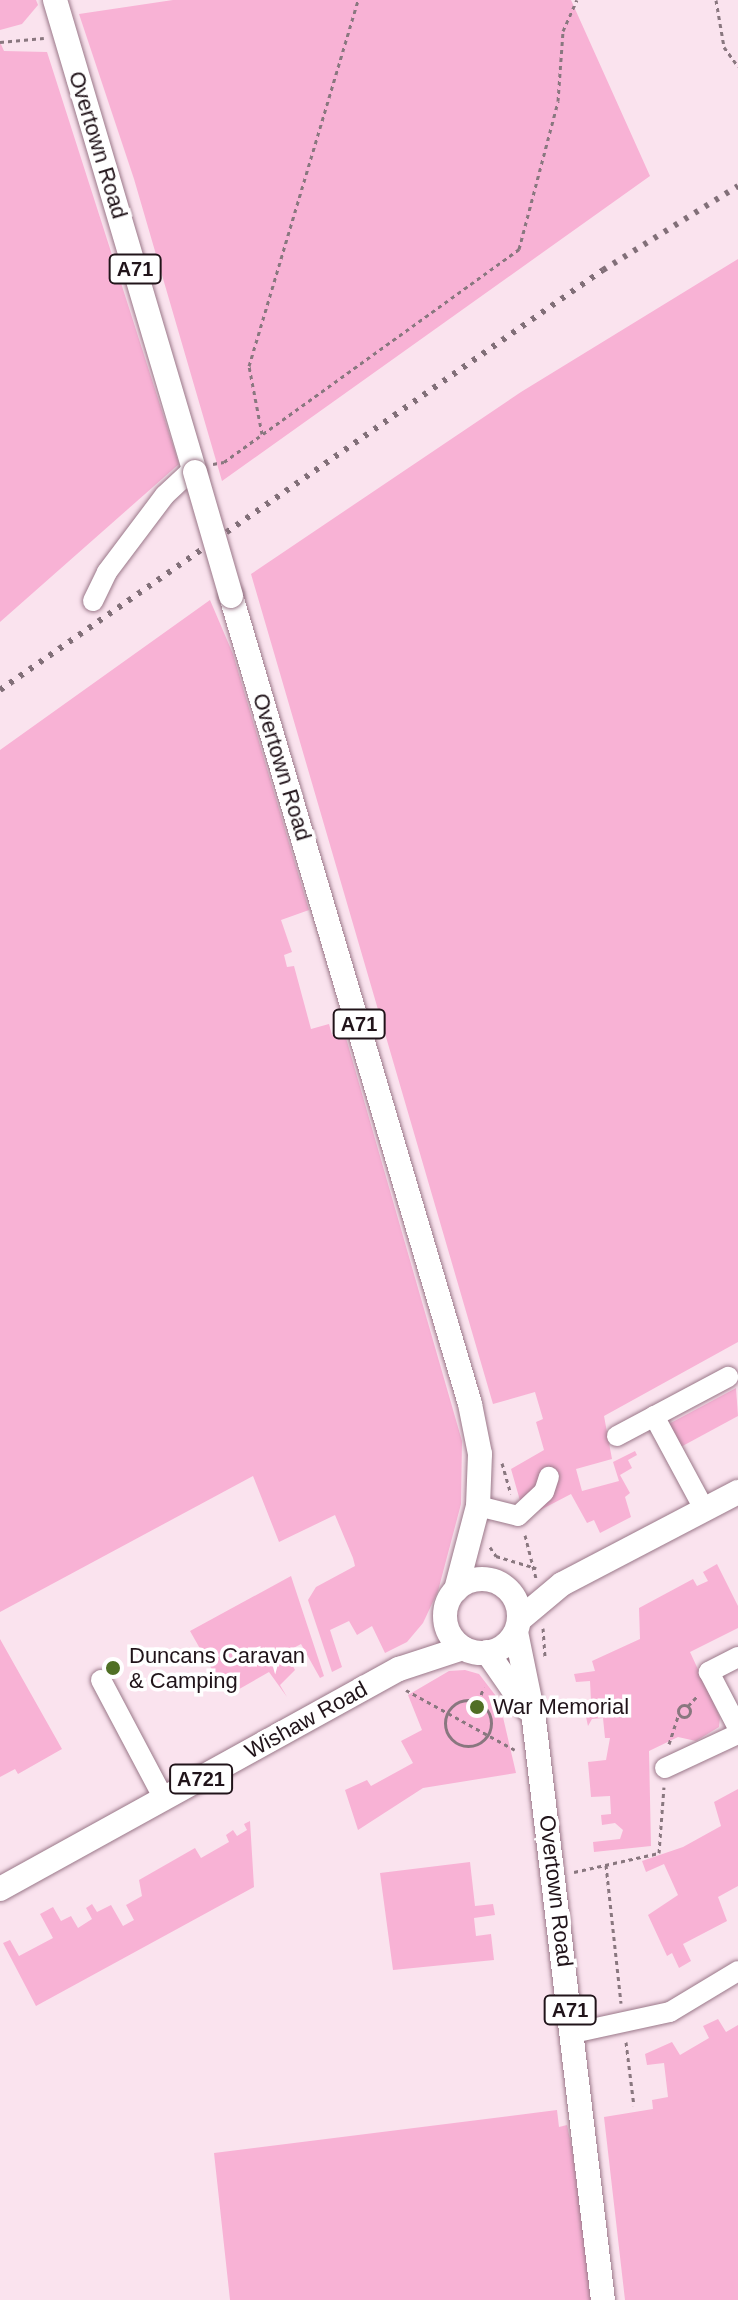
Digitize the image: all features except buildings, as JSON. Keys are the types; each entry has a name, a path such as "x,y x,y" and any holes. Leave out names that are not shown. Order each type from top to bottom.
{"main road":[{"name":"Overtown Road","path":"55,0 470,1404 486,1508 472,1538 456,1590"},
{"path":"537,1586 517,1626 499,1649 475,1650 445,1620 456,1590 473,1580 537,1586 562,1584 738,1492"},
{"path":"472,1538 497,1582 515,1597 517,1626"},
{"name":"Wishaw Road","path":"403,1668 445,1620"},
{"name":"Overtown Road","path":"517,1626 540,1763 603,2300"},
{"name":"Overtown Road","path":"475,1650 534,1720"},
{"name":"Wishaw Road","path":"0,1889 380,1679 403,1668 475,1650"}],"street":[{"path":"93,601 107,572 165,495 194,470"},
{"path":"617,1436 728,1377"},
{"path":"654,1416 704,1509"},
{"path":"486,1508 518,1516 544,1492 549,1477"},
{"path":"665,1768 738,1731 709,1672 738,1657"},
{"path":"101,1680 164,1799"},
{"path":"573,2033 686,2005 738,1971"}],"path":[{"path":"262,434 249,366 358,0"},
{"path":"194,470 224,462 519,249 558,101 563,31 577,0"},
{"path":"716,0 724,47 738,66"},
{"path":"0,42 66,36"},
{"path":"500,1456 537,1586 545,1667"},
{"path":"486,1508 489,1537 496,1556 537,1586"},
{"path":"380,1679 540,1763"},
{"path":"458,1702 479,1703 489,1713 488,1735 476,1745 460,1746 445,1728 447,1712 458,1702"},
{"path":"554,1875 659,1853 669,1731 679,1714"},
{"path":"606,1865 634,2106"}],"shaded area":[{"path":"0,0 36,0 38,5 22,24 0,30"},
{"path":"173,0 571,0 650,176 222,481 134,179 79,14"},
{"path":"0,42 4,51 47,52 179,464 0,622"},
{"path":"738,259 738,1342 604,1416 612,1459 576,1469 582,1491 619,1481 613,1462 635,1451 637,1455 628,1460 632,1468 620,1475 630,1493 625,1497 631,1517 600,1533 594,1520 587,1523 571,1494 525,1518 511,1469 544,1450 536,1422 543,1419 535,1392 493,1404 251,574 521,392"},
{"path":"210,600 233,654 309,910 281,920 292,952 284,955 287,967 294,966 311,1029 329,1024 332,1035 344,1031 462,1441 461,1504 438,1591 423,1623 407,1642 385,1653 372,1626 357,1635 349,1621 330,1630 342,1667 332,1672 308,1600 316,1587 355,1566 353,1558 335,1515 279,1542 253,1476 0,1612 0,750"},
{"path":"736,1388 738,1416 677,1449 665,1426"},
{"path":"717,1564 738,1606 738,1628 690,1652 720,1717 719,1727 696,1741 678,1737 649,1751 651,1846 594,1852 593,1842 620,1839 623,1830 615,1823 602,1825 601,1815 611,1814 610,1796 591,1797 588,1762 606,1760 610,1738 605,1738 603,1718 592,1719 588,1726 583,1703 591,1701 590,1681 576,1682 574,1674 595,1671 592,1661 640,1639 639,1608 693,1579 697,1586 708,1581 703,1572"},
{"path":"291,1576 324,1676 320,1678 301,1644 286,1652 295,1670 280,1685 287,1697 269,1672 227,1696 190,1631"},
{"path":"0,1639 62,1749 18,1774 15,1769 0,1777"},
{"path":"465,1670 479,1674 499,1700 516,1773 423,1788 358,1830 345,1790 367,1780 371,1786 413,1763 401,1741 422,1730 408,1695 449,1671"},
{"path":"738,1789 738,1886 718,1897 727,1921 683,1944 691,1961 679,1968 672,1953 667,1956 648,1915 678,1895 664,1864 646,1872 642,1861 683,1847 721,1826 714,1802"},
{"path":"250,1821 254,1887 36,2006 3,1943 10,1940 19,1956 53,1938 40,1914 53,1907 61,1921 71,1916 78,1928 92,1919 86,1908 92,1904 97,1912 111,1905 123,1926 134,1920 126,1905 142,1896 139,1880 195,1848 201,1858 229,1842 226,1835 233,1830 237,1836 247,1830 244,1824"},
{"path":"470,1862 475,1906 493,1904 495,1915 474,1918 476,1936 491,1934 494,1960 393,1970 380,1873"},
{"path":"718,2019 726,2032 738,2025 738,2300 625,2300 604,2117 653,2109 652,2100 668,2097 664,2063 647,2065 645,2054 672,2042 680,2055 709,2038 703,2026"},
{"path":"557,2110 559,2127 567,2125 572,2148 592,2300 230,2300 214,2153"}],"railway":[{"path":"0,690 603,270 738,186"}],"place":[{"name":"Duncans Caravan & Camping","path":"113,1668"},
{"name":"War Memorial","path":"477,1707"}]}
